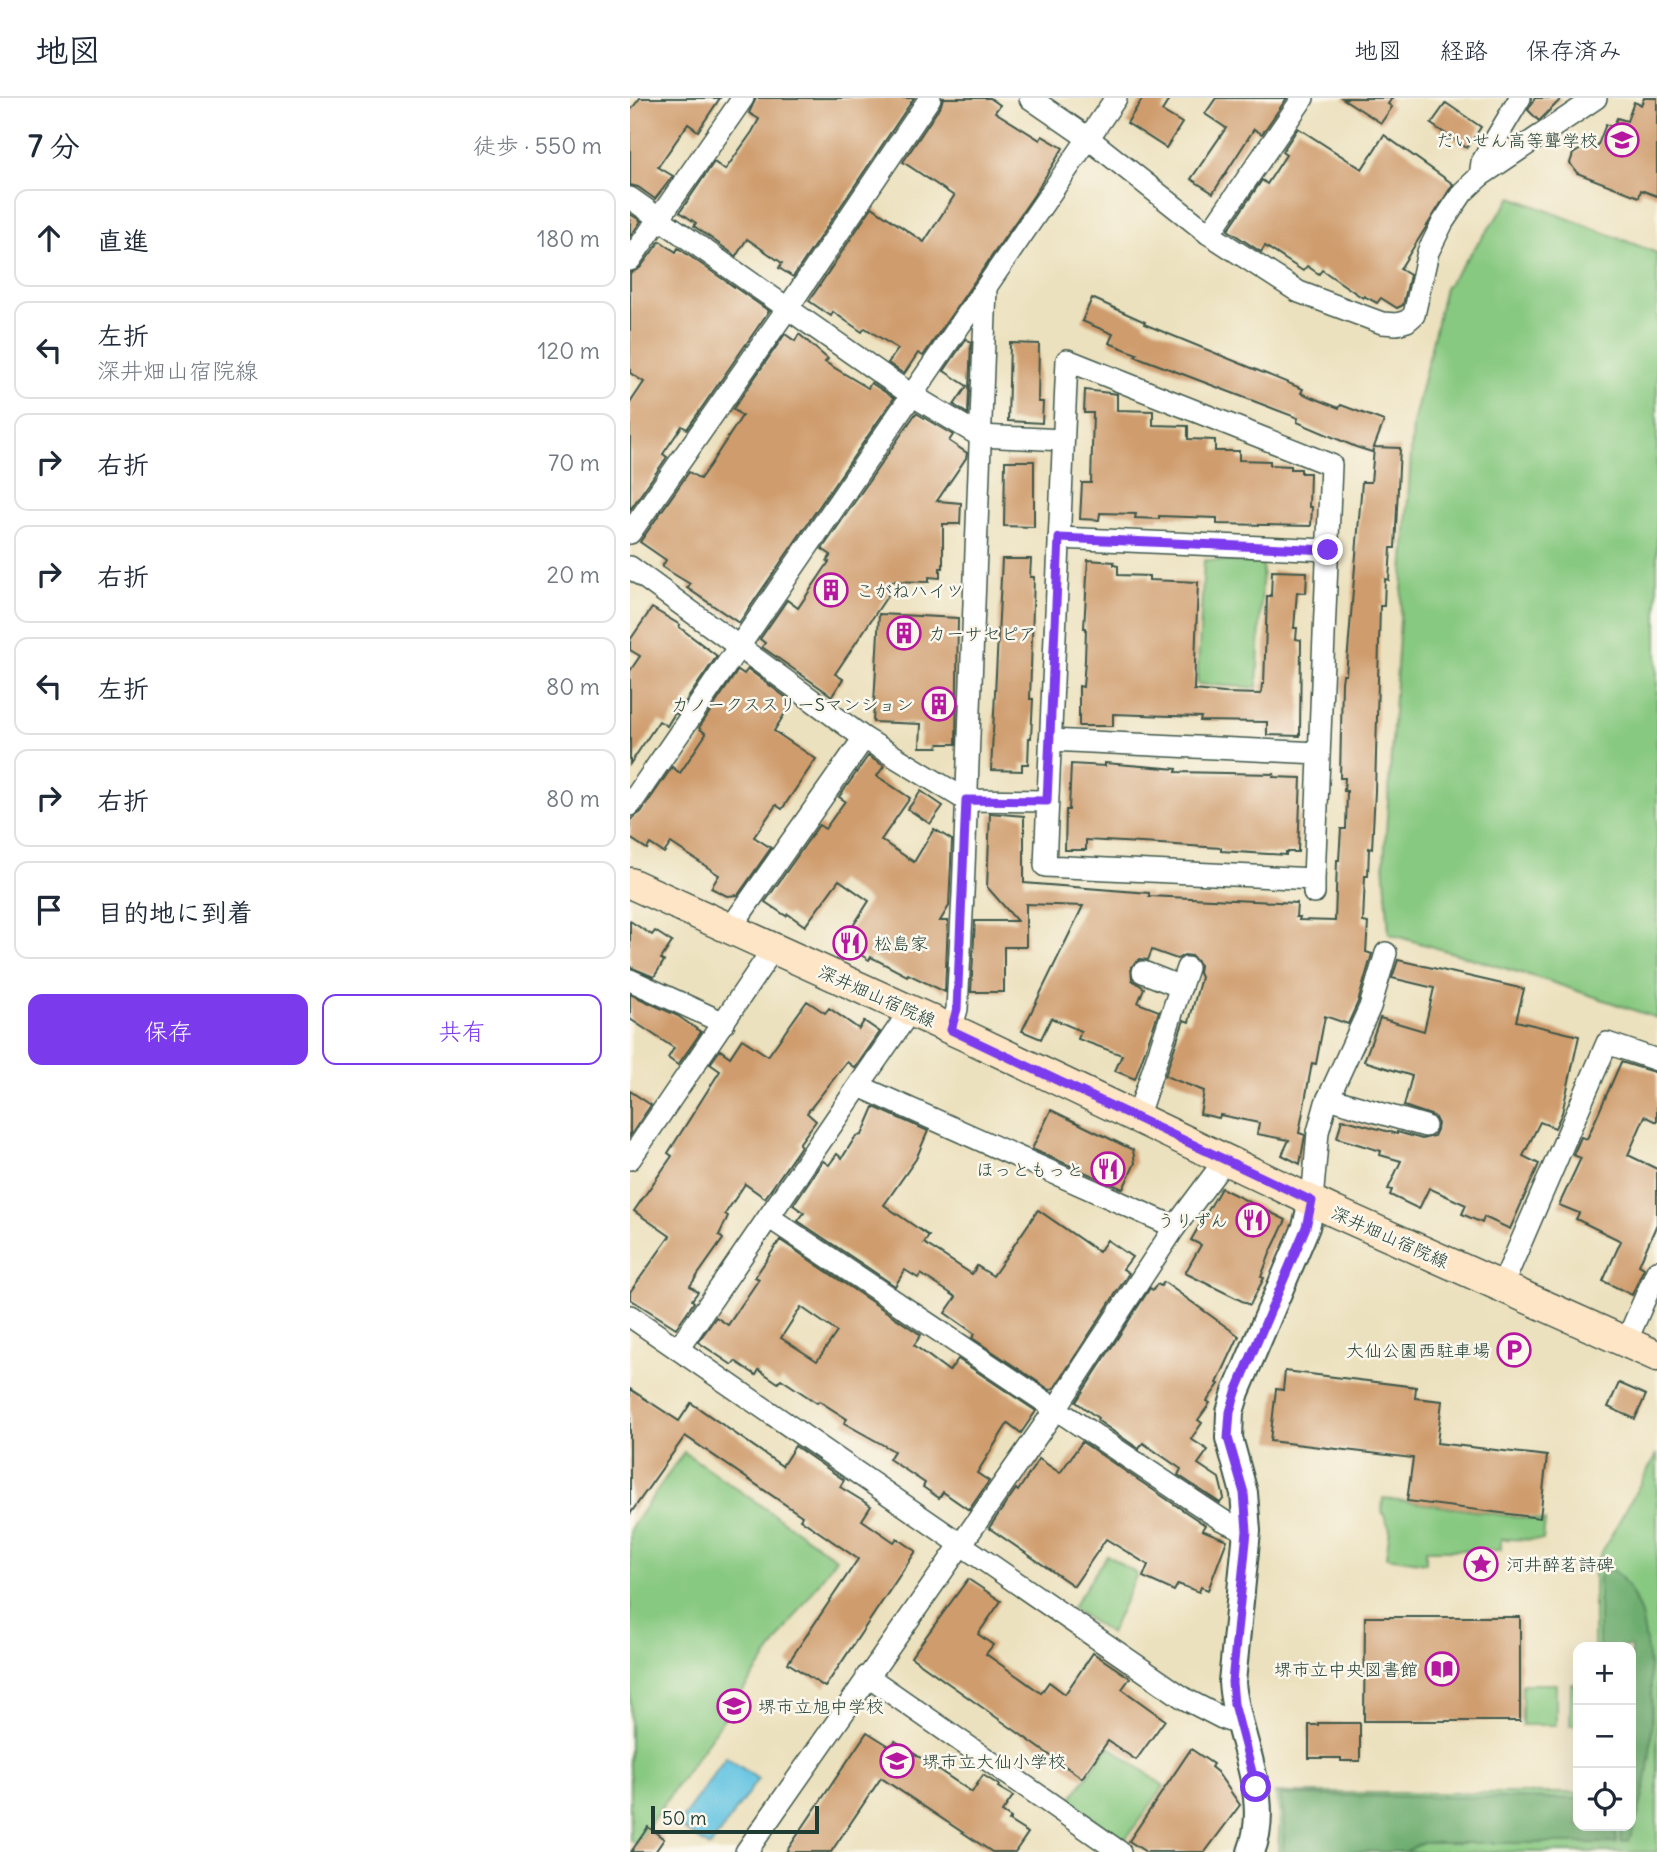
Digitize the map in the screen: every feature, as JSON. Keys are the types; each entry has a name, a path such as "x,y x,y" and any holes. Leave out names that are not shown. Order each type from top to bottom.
{"main road":[{"name":"深井畑山宿院線","path":"630,883 951,1030 1312,1201 1657,1356"}],"street":[{"path":"630,260 743,98"},
{"path":"630,533 930,98"},
{"path":"1030,98 1088,138 1209,234 1299,292 1382,323 1397,324 1408,321 1414,315 1429,252 1443,222 1463,192 1480,176 1596,98"},
{"path":"630,805 1116,98"},
{"path":"1209,234 1303,98"},
{"path":"1480,176 1482,162 1520,98"},
{"path":"630,198 786,309 911,394 980,436 1063,440"},
{"path":"951,1030 957,1009 986,288"},
{"path":"1067,360 1331,465 1314,886 1045,866 1063,440 1067,360"},
{"path":"1059,538 1328,550"},
{"path":"630,567 864,738 966,800 1047,801"},
{"path":"729,930 864,738"},
{"path":"1050,740 1319,753"},
{"path":"631,1154 773,949"},
{"path":"1251,1852 1257,1837 1259,1812 1256,1787 1234,1704 1232,1682 1247,1531 1244,1493 1228,1438 1230,1412 1306,1227 1312,1201 1318,1132 1328,1098 1370,1007 1387,953"},
{"path":"1137,1118 1184,977 1143,972"},
{"path":"630,979 724,1023"},
{"path":"678,1349 910,1012"},
{"path":"1502,1286 1606,1043 1657,1060"},
{"path":"859,1086 1175,1227"},
{"path":"1328,1098 1425,1126"},
{"path":"746,1852 1055,1410 1175,1227 1226,1159"},
{"path":"769,1218 1222,1520 1247,1531"},
{"path":"1626,1342 1657,1271"},
{"path":"630,1316 1185,1699 1224,1720 1239,1724"},
{"path":"867,1676 1120,1852"}],"green space":[{"path":"1512,197 1657,253 1657,1018 1548,981 1389,934 1384,862 1413,424 1445,288"},
{"path":"1204,560 1263,563 1257,688 1197,684"},
{"path":"684,1452 836,1558 636,1844 630,1840 630,1529"},
{"path":"1657,1454 1657,1852 1278,1852 1280,1815 1275,1793 1573,1793 1573,1831 1636,1831 1636,1642 1594,1642 1594,1566"},
{"path":"1383,1498 1545,1521 1543,1540 1501,1539 1501,1550 1426,1550 1426,1563 1386,1557 1390,1529 1382,1511"},
{"path":"1107,1555 1137,1574 1110,1634 1072,1608"},
{"path":"1604,1565 1617,1574 1627,1586 1641,1615 1646,1643 1652,1729 1645,1786 1636,1820 1636,1642 1599,1642 1599,1578"},
{"path":"1522,1684 1556,1684 1556,1725 1522,1725"},
{"path":"1571,1684 1573,1684 1573,1725 1570,1725"},
{"path":"1109,1746 1164,1786 1124,1841 1069,1801"},
{"path":"1280,1795 1573,1799 1573,1831 1615,1831 1617,1843 1423,1843 1404,1852 1283,1852 1284,1816"},
{"path":"1620,1831 1632,1831 1629,1841 1621,1842"}],"water":[{"path":"726,1757 758,1779 710,1847 678,1825"}],"building":[{"path":"640,98 720,98 698,131 688,124 658,167 673,176 655,199 638,187 630,185 630,111"},
{"path":"756,98 914,98 793,277 779,268 782,263 747,239 736,256 694,226 696,223 680,212 714,162 725,170 752,132 759,119 749,113"},
{"path":"943,98 990,98 1000,105 995,112 1040,140 1042,136 1063,148 1034,195 923,356 918,353 904,374 888,363 898,349 865,328 862,332 833,312 831,316 809,301 872,207 924,242 954,196 903,162"},
{"path":"1143,98 1170,98 1162,111 1182,123 1166,148 1127,123"},
{"path":"1216,98 1287,98 1262,134 1254,129 1213,193 1191,179 1226,128 1205,114"},
{"path":"1342,98 1392,98 1388,104 1392,107 1381,123"},
{"path":"1535,98 1562,98 1539,121 1528,110"},
{"name":"だいせん高等聾学校","path":"1644,98 1657,98 1657,196 1641,190 1639,197 1577,173 1570,163 1573,154 1586,146 1596,150 1606,124 1613,127 1617,118 1627,121 1634,102 1641,105"},
{"path":"1446,103 1481,127 1467,148 1431,124"},
{"path":"1298,128 1362,169 1384,135 1453,184 1400,269 1410,275 1403,305 1397,308 1381,298 1377,303 1364,296 1363,298 1322,270 1319,274 1307,266 1303,271 1265,246 1261,252 1228,230 1262,180 1267,184 1286,155 1282,152"},
{"path":"630,214 641,221 630,237"},
{"path":"660,241 676,252 678,248 769,311 687,429 682,426 663,454 667,457 630,510 630,403 644,382 630,373 630,273 640,268"},
{"path":"1092,298 1145,322 1144,324 1303,389 1301,393 1384,421 1374,447 1400,448 1395,548 1391,548 1389,580 1385,579 1384,606 1380,606 1372,849 1369,848 1368,876 1365,876 1363,922 1368,923 1366,952 1372,954 1358,1002 1348,1024 1325,1016 1316,1064 1312,1063 1299,1133 1305,1135 1300,1164 1282,1155 1289,1140 1257,1134 1259,1123 1200,1114 1204,1091 1165,1076 1184,1020 1189,1022 1201,977 1200,965 1192,956 1184,955 1177,959 1152,950 1148,960 1140,959 1131,967 1132,980 1144,988 1138,1003 1159,1011 1135,1079 1115,1071 1122,1055 1078,1039 1081,1031 1051,1018 1041,1039 1022,1031 1083,906 1026,904 1026,947 1004,947 1004,992 971,992 975,921 1017,921 987,887 990,813 1024,816 1024,883 1149,893 1149,896 1297,903 1296,917 1300,917 1299,920 1335,921 1337,860 1341,829 1346,829 1347,791 1344,791 1345,778 1340,778 1342,682 1343,675 1346,675 1362,482 1371,482 1374,449 1372,452 1356,447 1297,422 1298,418 1135,356 1137,354 1109,343 1113,334 1082,321"},
{"path":"785,334 795,341 799,334 828,359 825,362 868,388 871,383 894,398 739,623 687,588 690,584 662,567 666,560 640,542 689,472 700,479 710,465 742,416 733,409"},
{"path":"966,339 971,342 968,414 954,405 967,386 944,371"},
{"path":"1010,343 1039,344 1038,402 1043,402 1042,423 1008,421"},
{"path":"1085,390 1117,394 1117,410 1153,411 1153,425 1188,426 1188,439 1215,440 1215,451 1239,451 1239,460 1270,461 1270,465 1291,466 1291,469 1301,469 1301,473 1310,473 1311,526 1217,524 1217,518 1135,518 1136,514 1100,513 1099,520 1080,519 1082,483 1091,483 1093,413 1084,413"},
{"path":"916,413 953,435 949,441 967,453 937,501 961,503 960,524 943,524 943,568 940,568 940,578 929,577 929,582 889,581 888,595 835,674 843,679 832,696 762,647 765,643 760,639 787,600 798,608 829,562 827,561 831,555 822,549"},
{"path":"1005,461 1034,461 1034,527 1004,526"},
{"path":"1002,559 1031,559 1030,577 1034,577 1031,738 1028,764 1022,764 1022,771 991,770"},
{"path":"1088,560 1114,562 1114,565 1118,566 1118,575 1149,576 1149,580 1198,582 1194,690 1224,693 1261,694 1264,684 1267,596 1271,596 1272,571 1307,572 1306,593 1297,592 1294,628 1297,628 1296,639 1301,640 1300,736 1267,735 1267,722 1200,721 1201,717 1113,714 1113,726 1079,726 1079,686 1083,687 1085,660"},
{"path":"652,608 680,625 679,627 717,656 677,714 675,713 667,726 659,721 630,764 630,671 640,656 630,650 630,640"},
{"path":"879,614 958,618 956,744 920,747 921,724 873,722"},
{"path":"748,669 792,702 774,731 816,759 782,809 776,805 754,837 771,848 738,895 727,896 711,888 719,875 671,843 664,853 650,844 647,849 630,838 630,820 641,812 672,767 680,773 706,734 699,728 738,670 744,674"},
{"path":"868,756 884,766 877,776 910,798 881,840 914,862 934,829 952,840 949,906 940,921 948,921 945,992 871,957 869,960 842,943 869,901 839,880 805,926 765,902 819,825 825,829 845,801 839,797"},
{"path":"1105,763 1177,769 1176,772 1274,774 1273,777 1301,778 1298,852 1286,852 1286,855 1221,851 1221,848 1086,840 1086,850 1065,850 1071,764 1105,766"},
{"path":"921,791 943,806 930,824 908,809"},
{"path":"630,921 652,935 655,931 672,942 654,977 630,967"},
{"path":"1398,960 1524,989 1516,1021 1579,1036 1562,1113 1555,1128 1540,1122 1523,1156 1539,1164 1510,1229 1484,1217 1482,1223 1462,1214 1466,1205 1429,1188 1419,1209 1390,1195 1392,1190 1388,1189 1401,1161 1380,1155 1381,1151 1337,1138 1342,1119 1422,1139 1434,1136 1437,1130 1438,1124 1434,1116 1404,1106 1412,1076 1364,1061 1380,1018 1424,1031 1434,988 1392,978"},
{"path":"630,994 678,1016 701,1032 678,1065 668,1058 674,1048 630,1019"},
{"path":"807,1001 825,1013 829,1008 859,1029 864,1021 880,1032 855,1068 847,1062 807,1113 816,1121 765,1198 745,1184 725,1214 728,1216 719,1235 723,1239 690,1286 698,1292 676,1328 630,1299 630,1292 670,1236 634,1211 672,1156 668,1153 720,1071 710,1064 720,1050 730,1057 742,1039 768,1056"},
{"path":"1621,1062 1657,1073 1657,1122 1645,1116 1628,1155 1657,1169 1657,1224 1639,1265 1644,1268 1632,1295 1603,1281 1621,1241 1576,1219 1579,1213 1559,1205 1581,1158 1573,1155 1581,1137 1587,1139"},
{"path":"630,1091 651,1105 630,1136"},
{"path":"874,1107 928,1131 916,1159 884,1205 929,1236 924,1243 972,1274 977,1266 993,1276 1038,1210 1099,1252 1107,1240 1132,1257 1123,1269 1129,1273 1055,1387 1050,1390 972,1338 975,1334 945,1313 956,1297 921,1274 918,1278 905,1270 895,1286 798,1221 804,1213 793,1205 823,1161 829,1165 837,1154 842,1158 856,1136 862,1135"},
{"path":"1051,1110 1133,1150 1135,1163 1123,1189 1032,1149"},
{"path":"1221,1188 1286,1220 1261,1277 1264,1278 1250,1305 1185,1273 1201,1245 1191,1240"},
{"path":"780,1240 921,1335 914,1345 949,1371 958,1359 1036,1411 1021,1433 1008,1423 977,1473 989,1481 969,1510 943,1492 939,1498 923,1487 925,1483 889,1459 894,1451 844,1423 847,1419 819,1401 817,1403 781,1379 778,1383 759,1370 756,1375 735,1361 732,1365 698,1342 716,1317 728,1325 759,1279 755,1277","holes":["801,1307 837,1332 817,1361 781,1338"]},
{"path":"1164,1282 1239,1336 1217,1383 1219,1384 1207,1401 1210,1403 1198,1420 1202,1423 1191,1439 1208,1450 1198,1464 1219,1478 1224,1498 1220,1503 1178,1475 1181,1469 1143,1443 1139,1449 1076,1402 1150,1288 1153,1290 1157,1284 1161,1286"},
{"path":"1285,1371 1416,1387 1415,1398 1442,1401 1437,1443 1547,1456 1540,1518 1407,1501 1413,1458 1270,1441 1276,1389 1283,1390"},
{"path":"1619,1383 1646,1395 1635,1419 1608,1407"},
{"path":"630,1389 679,1421 691,1403 782,1466 795,1446 844,1480 840,1487 871,1506 862,1520 894,1542 897,1538 916,1551 825,1687 788,1663 858,1559 800,1519 802,1516 685,1436 630,1514"},
{"path":"1082,1442 1205,1525 1202,1530 1227,1540 1208,1590 1201,1587 1199,1592 1178,1584 1174,1591 1143,1577 1148,1565 1106,1539 1074,1586 989,1528 1039,1459 1060,1473"},
{"path":"968,1579 1001,1601 978,1634 993,1645 986,1654 1041,1693 1049,1682 1065,1694 1093,1653 1130,1678 1122,1689 1165,1720 1136,1760 1108,1741 1082,1778 911,1657"},
{"name":"堺市立中央図書館","path":"1365,1617 1520,1617 1520,1721 1364,1721"},
{"path":"1360,1723 1360,1761 1309,1758 1309,1725"},
{"path":"867,1732 891,1747 895,1741 972,1792 983,1775 1013,1796 1002,1812 1011,1818 1009,1821 1028,1833 1015,1852 992,1852 881,1778 831,1852 786,1852"},
{"path":"1191,1749 1213,1764 1211,1767 1240,1805 1205,1852 1146,1852 1129,1841"},
{"path":"648,1827 664,1839 655,1852 631,1852"}],"place":[{"name":"だいせん高等聾学校","path":"1622,140"},
{"name":"こがねハイツ","path":"831,590"},
{"name":"カーサセピア","path":"904,633"},
{"name":"カノークススリーSマンション","path":"939,704"},
{"name":"松島家","path":"850,943"},
{"name":"ほっともっと","path":"1108,1169"},
{"name":"うりずん","path":"1253,1220"},
{"name":"大仙公園西駐車場","path":"1514,1350"},
{"name":"河井醉茗詩碑","path":"1481,1564"},
{"name":"堺市立中央図書館","path":"1442,1669"},
{"name":"堺市立旭中学校","path":"734,1706"},
{"name":"堺市立大仙小学校","path":"897,1761"}],"route":[{"path":"1256,1787 1234,1704 1232,1682 1247,1531 1244,1493 1228,1438 1230,1412 1306,1227 1312,1201 951,1030 957,1009 966,800 1047,801 1059,538 1328,550"}]}
